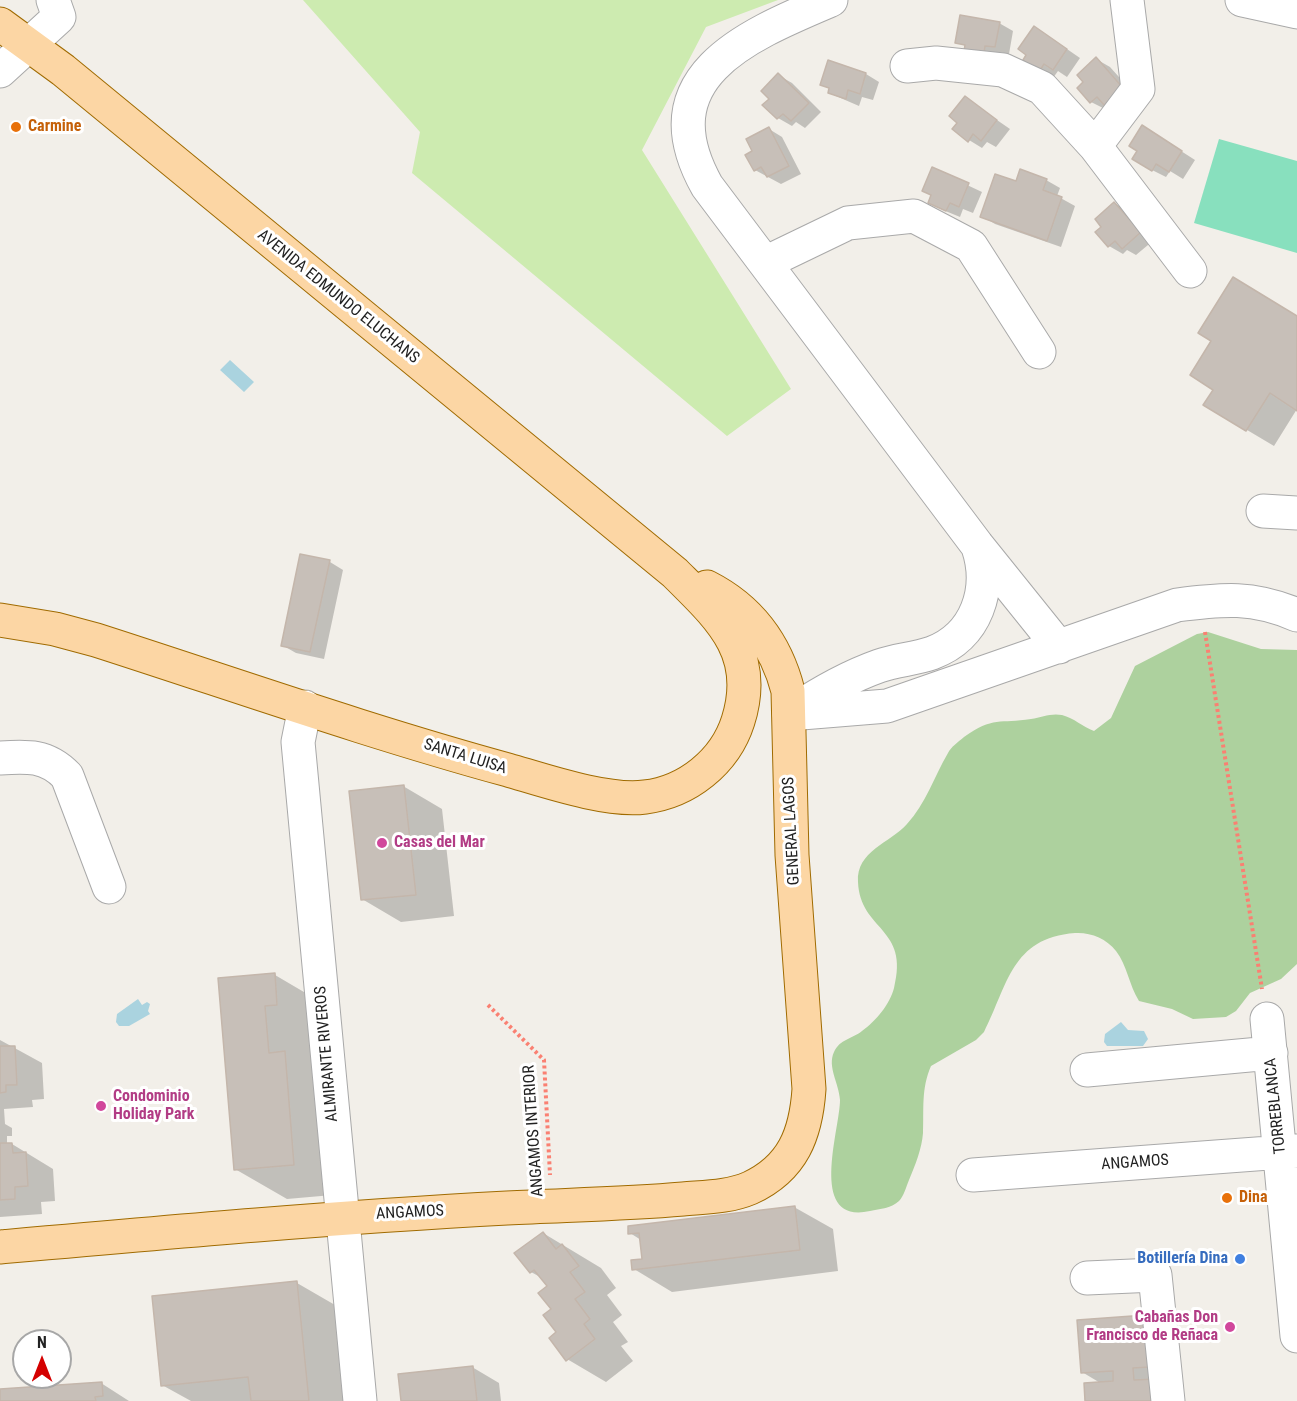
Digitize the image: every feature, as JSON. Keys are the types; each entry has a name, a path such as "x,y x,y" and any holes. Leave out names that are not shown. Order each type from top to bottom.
{"main road":[{"name":"AVENIDA EDMUNDO ELUCHANS","path":"0,24 30,46 675,573"},
{"name":"GENERAL LAGOS","path":"675,573 711,589 745,613 760,629 782,668 789,714 792,855 809,1089 800,1141"},
{"name":"SANTA LUISA","path":"0,620 55,629 96,640 469,759 564,786 624,798 662,794 679,788 710,766 732,737 742,702 743,675 738,649 720,618 675,573"},
{"path":"732,737 789,714"},
{"name":"ANGAMOS","path":"0,1246 342,1217 732,1195 769,1176 786,1160 800,1141"}],"street":[{"path":"0,71 30,46 59,17 53,0"},
{"path":"831,0 762,29 726,56 707,75 694,94 688,111 688,146 695,166 706,186 977,545 1059,647"},
{"path":"1095,146 1138,89 1127,0"},
{"path":"1242,0 1297,12"},
{"path":"907,66 936,63 1003,70 1042,88 1095,146 1190,271"},
{"path":"765,264 848,223 914,216 971,246 1039,352"},
{"path":"1263,511 1297,513"},
{"path":"789,714 823,691 879,666 932,653 958,638 976,615 982,598 983,562 977,545"},
{"path":"789,714 887,706 1177,605 1250,600 1276,606 1297,615"},
{"name":"ALMIRANTE RIVEROS","path":"305,707 298,742 360,1401"},
{"path":"0,758 30,756 44,759 59,767 67,776 109,887"},
{"name":"TORREBLANCA","path":"1267,1019 1289,1152 1297,1336"},
{"path":"1087,1070 1271,1053"},
{"name":"ANGAMOS","path":"974,1175 1289,1152"},
{"path":"1087,1278 1155,1275 1168,1401"}],"path":[{"path":"1200,602 1267,1019"},
{"name":"ANGAMOS INTERIOR","path":"488,1005 544,1059 551,1206"}],"green space":[{"path":"303,0 778,0 706,27 642,150 791,389 727,436 412,173 420,132"},
{"path":"1219,139 1297,161 1297,253 1194,223"},
{"path":"1208,632 1261,649 1297,650 1297,964 1281,979 1250,993 1236,1011 1226,1017 1193,1019 1172,1009 1139,1001 1120,957 1112,946 1097,937 1075,933 1054,937 1037,944 1024,954 1014,967 984,1032 976,1040 931,1066 924,1091 921,1145 901,1199 886,1208 870,1211 851,1211 839,1204 833,1190 831,1172 840,1100 832,1058 840,1044 862,1031 882,1012 892,994 897,968 895,953 890,941 867,911 861,898 858,882 862,863 875,848 900,831 914,816 949,751 974,730 990,723 1054,714 1066,716 1094,731 1111,718 1135,666 1197,634"}],"water":[{"path":"230,360 254,382 244,392 220,370"},
{"path":"138,999 142,1005 147,1002 150,1004 148,1011 150,1014 129,1026 119,1026 116,1022 117,1014"},
{"path":"1121,1022 1128,1030 1144,1031 1148,1039 1143,1046 1107,1046 1104,1042 1105,1034"}],"building":[{"path":"960,15 1000,22 995,47 985,46 984,54 964,51 965,45 955,43"},
{"path":"1034,26 1067,49 1053,70 1044,64 1039,72 1023,60 1026,55 1018,49"},
{"path":"1096,57 1123,88 1104,105 1097,97 1090,103 1077,88 1083,82 1077,75"},
{"path":"828,60 866,73 860,94 848,90 846,99 828,93 829,88 820,85"},
{"path":"778,73 809,103 791,121 783,114 777,119 762,105 769,99 761,91"},
{"path":"965,96 997,120 981,141 973,134 968,142 952,129 957,123 949,116"},
{"path":"1142,125 1182,151 1169,172 1156,164 1152,171 1132,159 1137,151 1129,146"},
{"path":"769,127 789,166 767,177 761,167 754,171 745,155 752,151 746,139"},
{"path":"932,167 969,183 959,207 950,203 946,211 928,203 931,195 922,191"},
{"path":"1020,169 1047,179 1043,190 1062,197 1047,241 980,217 995,174 1016,181"},
{"path":"1114,202 1141,232 1122,249 1115,241 1108,247 1095,232 1101,227 1095,219"},
{"path":"1233,277 1297,316 1297,411 1270,393 1246,431 1203,405 1213,390 1190,375 1211,341 1198,333"},
{"path":"300,554 330,560 310,652 281,646"},
{"name":"Casas del Mar","path":"404,785 416,895 361,900 349,791"},
{"path":"275,973 277,1005 265,1006 269,1053 285,1051 294,1165 234,1170 218,978"},
{"path":"0,1046 15,1046 17,1085 6,1085 6,1092 0,1093"},
{"path":"0,1143 12,1143 13,1153 26,1152 28,1186 15,1187 15,1199 0,1200"},
{"path":"795,1206 800,1250 632,1270 631,1260 642,1259 639,1233 628,1234 628,1226"},
{"path":"543,1232 556,1249 562,1244 579,1266 570,1272 585,1292 575,1299 590,1319 584,1324 595,1339 566,1361 549,1338 556,1332 543,1315 551,1309 538,1293 547,1286 534,1270 530,1273 514,1253"},
{"path":"297,1281 309,1401 251,1401 248,1377 161,1386 152,1296"},
{"path":"1146,1315 1150,1367 1133,1368 1134,1380 1155,1379 1157,1401 1085,1401 1084,1383 1113,1381 1113,1371 1081,1373 1077,1320"},
{"path":"473,1366 477,1401 401,1401 398,1374"},
{"path":"102,1382 103,1396 95,1397 96,1401 0,1401 0,1389 72,1389 72,1384"}],"place":[{"name":"Carmine","path":"16,127"},
{"name":"Casas del Mar","path":"382,843"},
{"name":"Condominio Holiday Park","path":"101,1106"},
{"name":"Dina","path":"1227,1198"},
{"name":"Botillería Dina","path":"1240,1259"},
{"name":"Cabañas Don Francisco de Reñaca","path":"1230,1327"}]}
